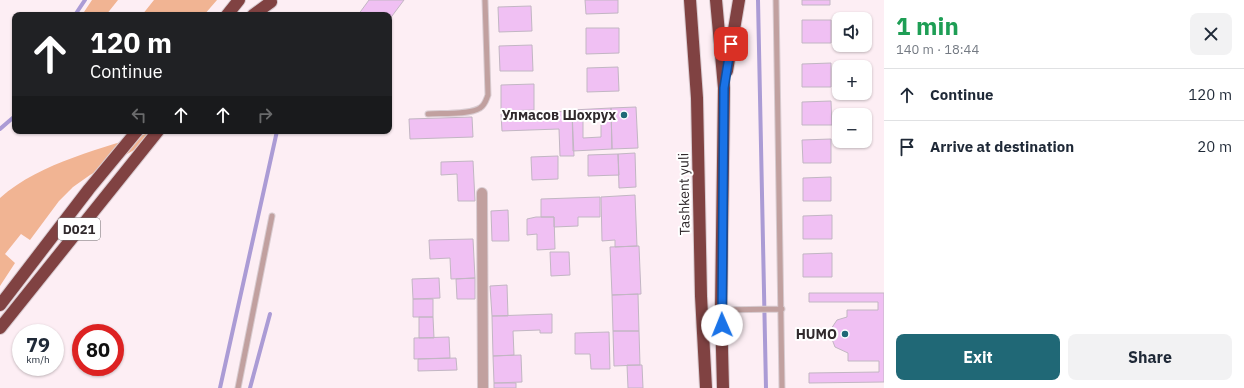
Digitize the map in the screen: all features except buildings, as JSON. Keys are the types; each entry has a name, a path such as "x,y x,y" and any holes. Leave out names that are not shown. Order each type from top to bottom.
{"highway":[{"path":"229,12 238,0"},
{"name":"Tashkent yuli","path":"690,0 696,98 700,296 706,388"},
{"path":"716,0 724,88 721,310 723,388"},
{"path":"724,88 738,0"},
{"path":"257,12 272,1"},
{"path":"263,12 272,1"},
{"name":"D021","path":"0,305 89,189 135,134"},
{"name":"D021","path":"0,328 156,134"}],"street":[{"path":"482,193 483,388"}],"lane":[{"path":"428,114 467,112 479,109 485,103 488,95 485,0"},
{"path":"776,0 782,309 782,388"},
{"path":"238,388 272,216"},
{"path":"721,310 782,309"}],"shaded area":[{"path":"92,0 118,0 108,12 84,12"},
{"path":"154,0 217,0 207,12 144,12"},
{"path":"145,134 152,134 143,145 90,175 73,187 59,201 30,240 21,234 5,254 15,263 0,286 0,198 35,174 94,150"}],"waterway":[{"path":"77,12 85,0"},
{"path":"758,0 766,388"},
{"path":"0,129 12,119"},
{"path":"220,388 276,134"},
{"path":"250,388 270,314"}],"place":[{"name":"Улмасов Шохрух","path":"624,115"},
{"name":"HUMO","path":"845,334"}],"route":[{"path":"722,325 724,88 731,44"}]}
